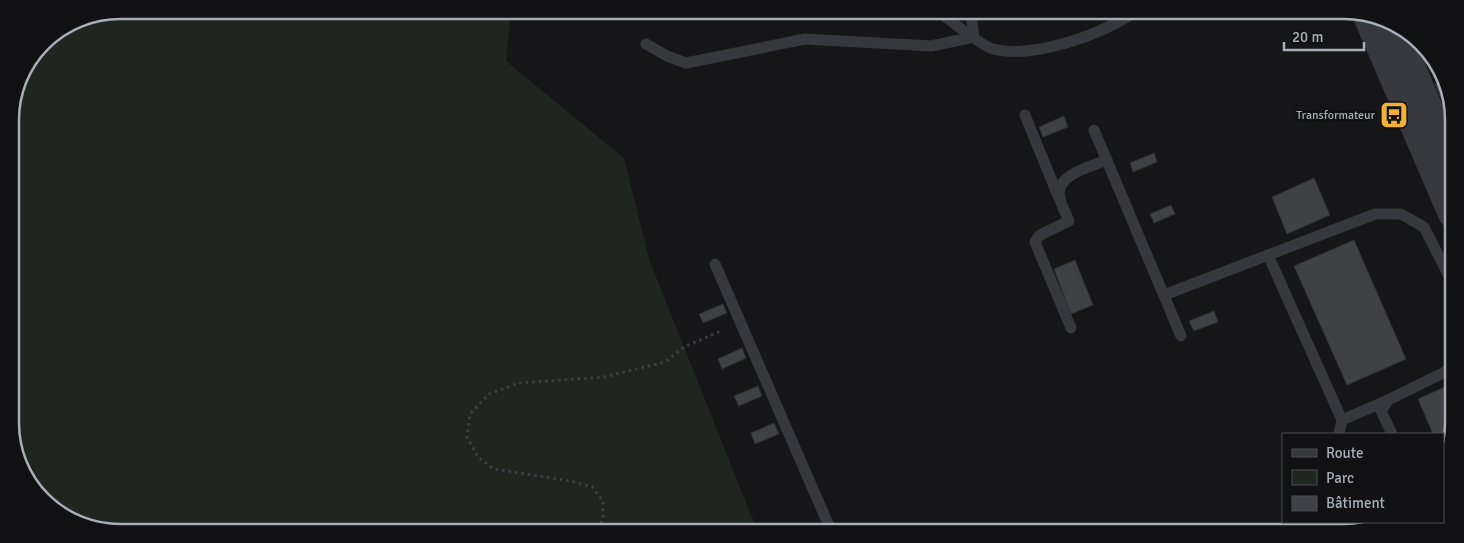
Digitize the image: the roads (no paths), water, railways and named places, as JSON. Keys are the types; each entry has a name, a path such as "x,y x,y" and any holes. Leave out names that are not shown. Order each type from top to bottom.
{"street":[{"path":"1370,22 1445,198"},
{"path":"1398,35 1445,147"}],"lane":[{"path":"949,19 991,49 1016,52 1067,43 1121,19"},
{"path":"972,19 974,37"},
{"path":"646,44 667,56 686,62 806,39 931,46 974,37"},
{"path":"1025,116 1069,221 1040,235 1036,242 1071,328"},
{"path":"1094,130 1181,336"},
{"path":"1059,198 1060,187 1065,180 1107,160"},
{"path":"1164,295 1375,214 1400,214 1424,227 1445,268"},
{"path":"1268,255 1342,420 1339,433"},
{"path":"715,264 828,524"},
{"path":"1342,420 1445,372"},
{"path":"1388,400 1382,411 1392,433"}],"place":[{"name":"Transformateur","path":"1394,115"}]}
